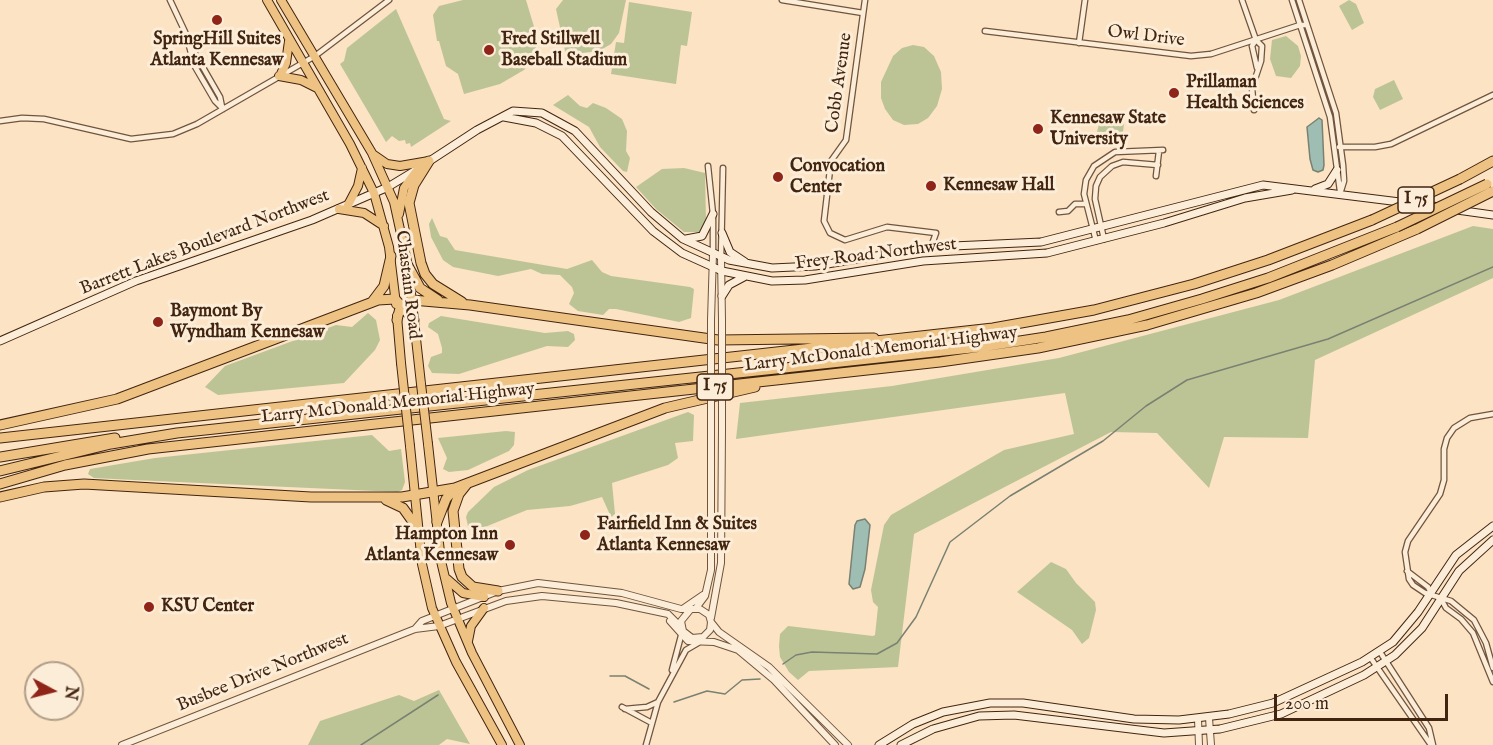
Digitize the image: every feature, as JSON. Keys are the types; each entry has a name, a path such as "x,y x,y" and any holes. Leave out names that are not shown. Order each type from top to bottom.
{"highway":[{"path":"429,161 414,185 409,203 421,263 425,274 433,284 470,305"},
{"name":"Larry McDonald Memorial Highway","path":"0,438 913,338 1036,321 1163,293 1268,260 1372,220 1493,161"},
{"path":"0,457 98,440 981,347 1046,337 1202,300 1268,278 1397,227 1491,185"},
{"name":"Larry McDonald Memorial Highway","path":"0,484 65,465 148,449 986,356 1147,325 1290,281 1417,229 1491,185"},
{"path":"372,302 384,286 391,256"},
{"path":"408,266 420,287 443,302"},
{"path":"0,424 117,399 372,302 412,300 443,302 718,340 820,337 913,338"},
{"path":"399,302 414,320"},
{"path":"397,320 399,302"},
{"path":"0,497 44,487 84,484 380,499 415,494 454,488 665,408 784,379"},
{"path":"0,471 101,446 177,433"},
{"path":"467,483 459,494 453,511 459,569 462,577 473,586 498,591"},
{"path":"437,522 446,499 454,488"},
{"path":"380,499 404,508 418,529"}],"main road":[{"name":"Chastain Road","path":"267,0 362,166 374,193 385,228 399,302"},
{"name":"Chastain Road","path":"281,0 372,153 399,218 408,266 444,576 453,608 468,643 520,745"},
{"path":"289,39 286,63 279,76 301,80 318,89"},
{"name":"Frey Road Northwest","path":"388,187 477,130 518,110 532,111 552,117 571,127 651,212 683,239 721,258 752,266 796,268 932,248 1031,243 1263,185 1493,215"},
{"name":"Frey Road Northwest","path":"504,117 536,123 562,136 652,231 682,253 722,271 772,281 805,280 923,261 1047,253 1245,198 1305,190"},
{"path":"372,153 395,166 429,161"},
{"path":"348,205 358,186 362,166"},
{"path":"399,218 404,189 418,169"},
{"path":"1305,190 1328,184 1337,171"},
{"name":"Barrett Lakes Boulevard Northwest","path":"0,341 136,281 298,226 388,187"},
{"path":"339,209 364,213 385,228"},
{"path":"683,239 693,240 702,236 713,214"},
{"path":"722,233 730,252 752,266"},
{"path":"722,299 729,285 744,277"},
{"name":"Chastain Road","path":"397,320 425,580 439,626 502,745"},
{"path":"879,745 913,724 943,712 990,703 1023,703 1134,718 1198,720 1254,709 1292,696 1380,652 1405,629 1456,555 1493,526"},
{"path":"902,745 933,729 967,719 1021,716 1142,732 1198,732 1249,723 1287,712 1387,662 1412,640 1459,571 1493,540"},
{"path":"444,576 463,594 484,597"},
{"path":"468,643 471,626 484,608"},
{"path":"1021,716 1023,703"}],"street":[{"path":"170,0 192,48 220,97 223,109"},
{"path":"0,121 44,119 111,137 142,139 184,130 315,56 388,0"},
{"path":"784,0 863,13"},
{"name":"Cobb Avenue","path":"865,0 846,140 831,161 824,221 830,233 845,240 887,227 936,233 932,248"},
{"path":"1079,43 1085,0"},
{"path":"1242,0 1256,40 1262,46 1261,61 1252,88 1254,110"},
{"path":"1292,0 1339,147 1337,171 1340,194"},
{"path":"1299,0 1335,106 1344,182 1340,194"},
{"name":"Owl Drive","path":"985,31 1191,56 1211,54 1300,25 1307,25"},
{"path":"1256,40 1252,46 1257,68"},
{"path":"1339,147 1375,147 1391,144 1493,95"},
{"path":"1097,228 1084,204 1086,180 1102,158 1122,150 1161,150 1156,176"},
{"path":"1100,240 1095,195 1097,183 1103,174 1112,166 1123,162 1158,165"},
{"path":"646,745 650,723 679,653 682,618 693,609 707,590 711,559 713,214 708,166"},
{"path":"682,631 688,636 699,638 708,633 722,558 723,168"},
{"path":"1059,212 1068,211 1075,204 1084,204"},
{"path":"1493,414 1470,418 1454,428 1447,438 1444,449 1444,480 1440,494 1408,541 1405,552 1407,571 1413,585 1425,593 1451,601 1474,620 1486,643 1493,668"},
{"name":"Busbee Drive Northwest","path":"415,629 422,621 453,608 498,591 526,584 554,583 622,593 681,609 693,609"},
{"path":"681,609 698,600 707,590"},
{"name":"Busbee Drive Northwest","path":"122,745 415,629 439,626 506,601 542,596 610,602 660,613 682,631"},
{"path":"1441,599 1446,608 1461,619 1473,633 1493,682"},
{"path":"693,609 707,612 733,640 780,677 848,745"},
{"path":"711,617 719,632 733,640"},
{"path":"682,631 688,641 718,643 738,650 785,691 835,745"},
{"path":"668,681 688,648 698,643"},
{"path":"1380,652 1429,728 1432,745"},
{"path":"1370,657 1432,745"},
{"path":"650,723 623,708 643,708 658,702"},
{"path":"1209,718 1211,745"},
{"path":"1198,720 1199,745"}],"green space":[{"name":"Fred Stillwell Baseball Stadium","path":"463,0 526,0 538,40 533,59 524,70 500,84 464,94 458,74 446,66 439,41 437,41 433,15 439,6"},
{"path":"563,0 626,0 619,33 611,44 599,51 566,55 556,9"},
{"path":"1349,0 1356,4 1364,23 1352,30 1339,6"},
{"path":"629,2 692,12 687,46 681,45 676,84 611,74 616,42 624,43"},
{"path":"396,9 444,119 451,121 411,147 410,143 406,144 405,140 399,141 392,136 386,142 340,64 344,61 347,48"},
{"path":"1286,36 1298,46 1301,56 1300,66 1291,78 1276,76 1270,59 1272,40"},
{"path":"913,45 924,47 934,56 941,72 942,89 937,106 928,118 918,124 904,125 893,120 885,109 881,98 881,82 893,56 902,48"},
{"path":"1394,80 1403,99 1380,110 1373,97 1375,89"},
{"path":"568,95 580,106 587,108 593,103 606,108 622,119 627,131 626,151 630,158 627,172 623,171 600,147 589,127 553,105"},
{"path":"1117,117 1124,124 1122,139 1104,142 1095,140 1100,120 1109,122"},
{"path":"684,168 705,173 706,221 702,232 684,232 656,209 636,187 662,169"},
{"path":"432,218 440,236 447,238 455,250 567,269 592,260 602,272 611,276 690,287 694,289 691,318 679,322 616,309 609,309 603,315 578,311 569,304 574,293 572,287 560,275 542,274 531,269 498,276 453,267 443,260 431,237 429,224"},
{"path":"1473,226 1493,229 1493,278 1315,360 1308,438 1224,437 1209,488 1157,433 1111,432 914,534 898,667 809,671 798,680 789,672 780,657 779,646 780,634 788,626 875,635 878,607 873,602 871,590 884,525 891,515 1004,450 1074,434 1065,393 736,439 740,403 892,386 1059,358 1279,300"},
{"path":"368,313 376,320 380,340 375,350 344,383 218,395 205,387 225,366 336,325 352,327"},
{"path":"441,316 545,333 568,331 574,334 575,340 568,347 547,346 459,374 432,373 428,366 431,357 442,353 442,348 438,334 428,327 429,323"},
{"path":"688,412 694,415 693,441 675,443 678,458 668,465 612,483 615,514 611,517 602,497 570,506 527,510 475,531 468,526 466,517 468,512 494,487 528,470"},
{"path":"515,432 514,445 509,451 468,470 449,472 443,469 447,458 438,438"},
{"path":"372,435 389,451 401,449 405,482 402,490 398,492 94,478 88,474 90,469 155,458"},
{"path":"1051,562 1066,569 1095,602 1096,610 1089,638 1082,644 1072,630 1017,592"},
{"path":"439,690 470,744 447,739 439,745 308,745 320,721 399,695 414,701"}],"water":[{"path":"1319,118 1322,120 1324,165 1323,170 1318,172 1313,170 1310,159 1307,127"},
{"path":"865,519 870,525 865,569 860,587 853,589 849,584 855,525 857,521"}],"waterway":[{"path":"783,664 796,655 812,652 877,654 897,643 916,617 950,542 1010,496 1103,441 1146,406 1187,380 1328,339 1493,267"},
{"path":"610,676 625,676 649,689"},
{"path":"674,702 707,691 725,694 742,680 760,679"},
{"path":"361,745 438,695"}],"place":[{"name":"SpringHill Suites Atlanta Kennesaw","path":"217,20"},
{"name":"Fred Stillwell Baseball Stadium","path":"489,50"},
{"name":"Prillaman Health Sciences","path":"1174,93"},
{"name":"Kennesaw State University","path":"1038,129"},
{"name":"Convocation Center","path":"778,177"},
{"name":"Kennesaw Hall","path":"931,186"},
{"name":"Baymont By Wyndham Kennesaw","path":"158,322"},
{"name":"Fairfield Inn & Suites Atlanta Kennesaw","path":"585,535"},
{"name":"Hampton Inn Atlanta Kennesaw","path":"510,545"},
{"name":"KSU Center","path":"149,607"}]}
